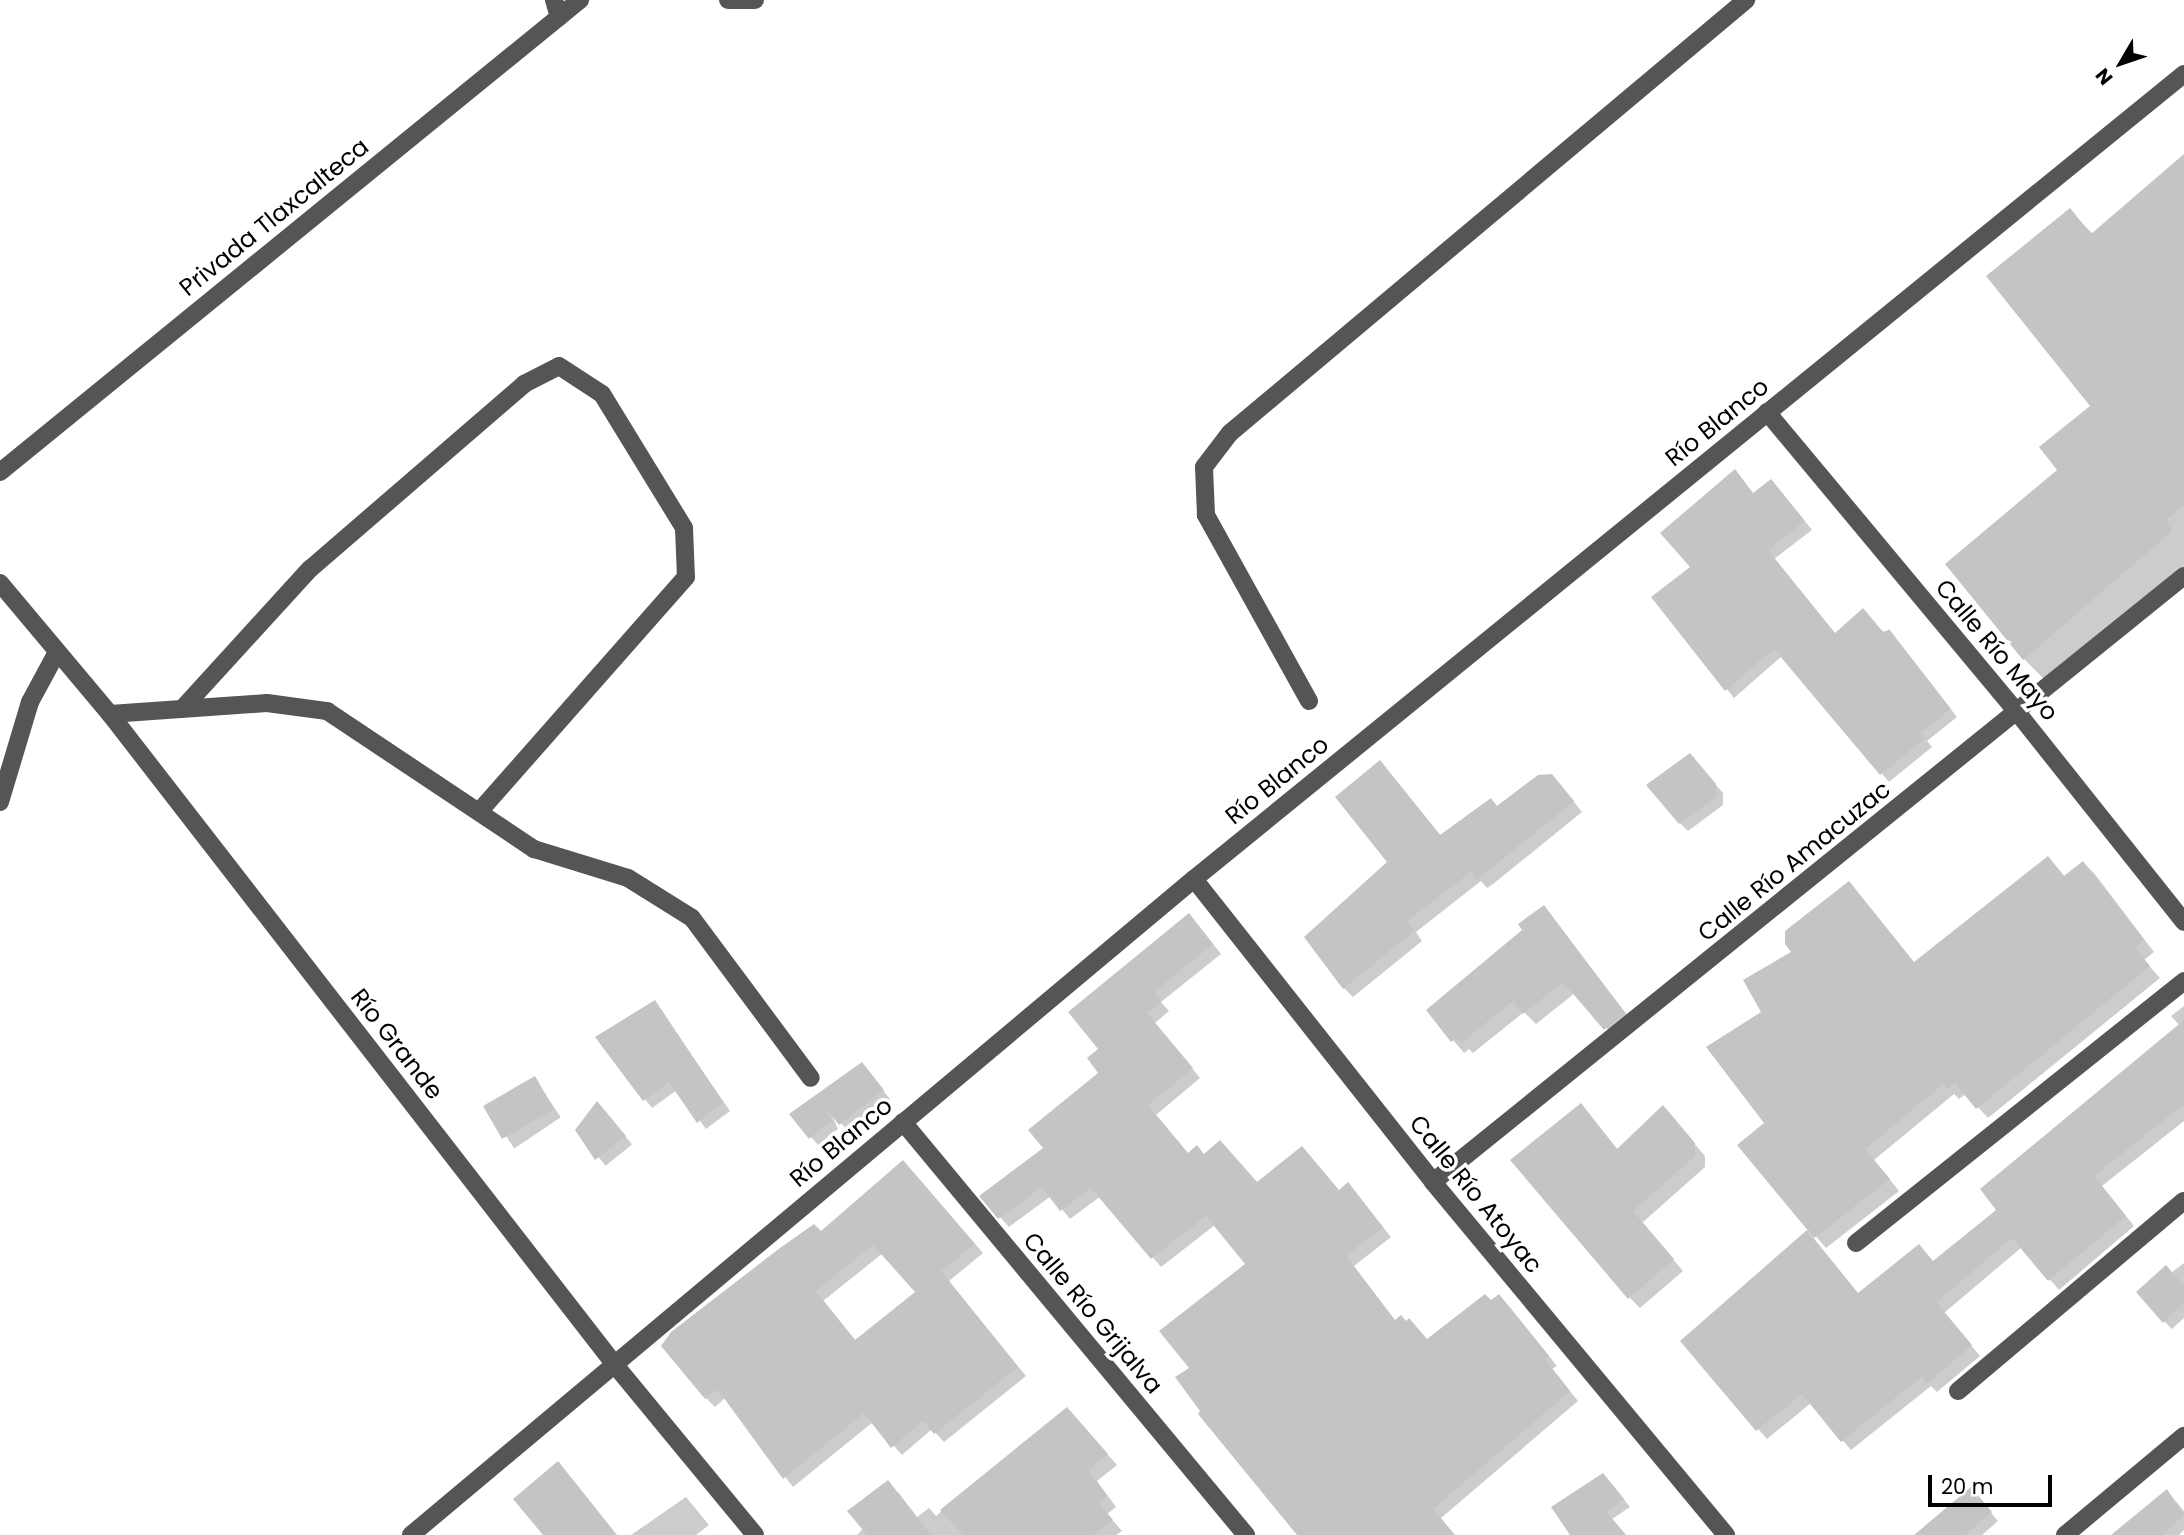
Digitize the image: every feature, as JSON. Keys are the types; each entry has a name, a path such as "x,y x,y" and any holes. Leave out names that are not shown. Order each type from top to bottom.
{"street":[{"name":"Privada Tlaxcalteca","path":"0,472 556,8 580,0"},
{"path":"728,0 755,0"},
{"path":"1310,701 1206,514 1204,467 1230,433 1746,0"},
{"name":"Río Blanco","path":"411,1535 1194,879 2184,74"},
{"path":"182,709 310,569 524,384 559,366 601,394 684,528 687,578 480,812"},
{"name":"Calle Río Mayo","path":"1767,412 2017,712 2184,922"},
{"name":"Calle Río Amacuzac","path":"1433,1182 2184,576"},
{"name":"Río Grande","path":"0,583 110,714 615,1365 755,1535"},
{"path":"0,802 30,702 57,652"},
{"path":"110,714 267,703 327,711 534,849 628,878 692,918 811,1078"},
{"name":"Calle Río Atoyac","path":"1194,879 1433,1182 1726,1535"},
{"path":"1856,1243 2184,981"},
{"name":"Calle Río Grijalva","path":"902,1122 1246,1535"},
{"path":"1958,1391 2184,1201"},
{"path":"2065,1535 2184,1436"}],"building":[{"path":"2184,154 2184,505 2166,520 2172,531 2023,660 1945,564 2057,470 2039,447 2090,406 1986,276 2070,208 2091,234"},
{"path":"1735,469 1753,493 1771,479 1805,521 1768,550 1835,633 1863,608 1884,633 1889,629 1951,709 1920,733 1925,738 1880,775 1774,649 1725,691 1651,597 1690,567 1660,533"},
{"path":"1690,753 1716,784 1716,797 1679,824 1646,785"},
{"path":"1380,760 1440,835 1491,798 1497,806 1538,775 1552,774 1574,801 1477,880 1471,872 1407,921 1414,931 1343,989 1304,937 1387,862 1335,797"},
{"path":"2048,856 2064,876 2083,861 2144,940 2135,948 2150,966 1976,1109 1955,1083 1948,1089 1943,1084 1865,1149 1890,1179 1814,1238 1737,1145 1764,1123 1706,1047 1761,1012 1743,980 1791,952 1785,944 1785,931 1849,881 1914,962"},
{"path":"1544,905 1625,1013 1604,1030 1563,982 1523,1014 1513,1001 1461,1043 1457,1038 1451,1042 1426,1010 1522,930 1518,924"},
{"path":"1189,913 1213,944 1154,992 1161,1001 1147,1013 1193,1068 1148,1105 1188,1153 1197,1145 1204,1154 1220,1140 1257,1182 1302,1146 1339,1190 1348,1182 1383,1227 1346,1256 1395,1320 1401,1315 1406,1321 1409,1318 1427,1339 1485,1294 1491,1300 1499,1294 1549,1356 1545,1359 1570,1391 1433,1509 1455,1535 1297,1535 1198,1414 1200,1411 1175,1377 1189,1368 1159,1331 1245,1264 1206,1216 1151,1259 1091,1188 1060,1211 1042,1187 998,1219 979,1196 1043,1148 1028,1130 1098,1073 1087,1058 1098,1049 1068,1012"},
{"path":"655,1000 723,1102 697,1123 669,1082 643,1101 595,1037"},
{"path":"2184,1020 2184,1104 2094,1176 2126,1216 2048,1281 2012,1238 1936,1302 1972,1345 1927,1384 1921,1377 1841,1442 1802,1394 1756,1431 1680,1341 1807,1230 1858,1293 1919,1244 1933,1261 1996,1210 1980,1189"},
{"path":"862,1062 884,1090 839,1125 821,1102 832,1120 809,1139 789,1114"},
{"path":"535,1076 554,1109 502,1139 483,1106"},
{"path":"597,1101 626,1136 595,1160 575,1130"},
{"path":"1581,1103 1617,1149 1663,1105 1695,1143 1695,1156 1633,1211 1674,1259 1628,1299 1510,1160"},
{"path":"903,1160 975,1244 941,1271 1018,1367 934,1434 923,1421 891,1448 864,1413 783,1479 721,1394 715,1390 705,1399 661,1346 671,1332 780,1248 814,1224 821,1231","holes":["873,1245 915,1292 855,1340 816,1291"]},
{"path":"2166,1265 2184,1286 2184,1303 2163,1323 2136,1292"},
{"path":"1067,1407 1108,1454 1088,1470 1107,1496 1099,1503 1113,1520 1094,1535 963,1535 940,1510"},
{"path":"558,1461 617,1535 543,1535 513,1499"},
{"path":"1603,1473 1624,1499 1606,1511 1626,1535 1570,1535 1551,1507"},
{"path":"888,1480 931,1535 867,1535 847,1511"},
{"path":"1971,1487 1992,1512 1965,1535 1914,1535"},
{"path":"2167,1489 2184,1515 2163,1535 2111,1535"}]}
